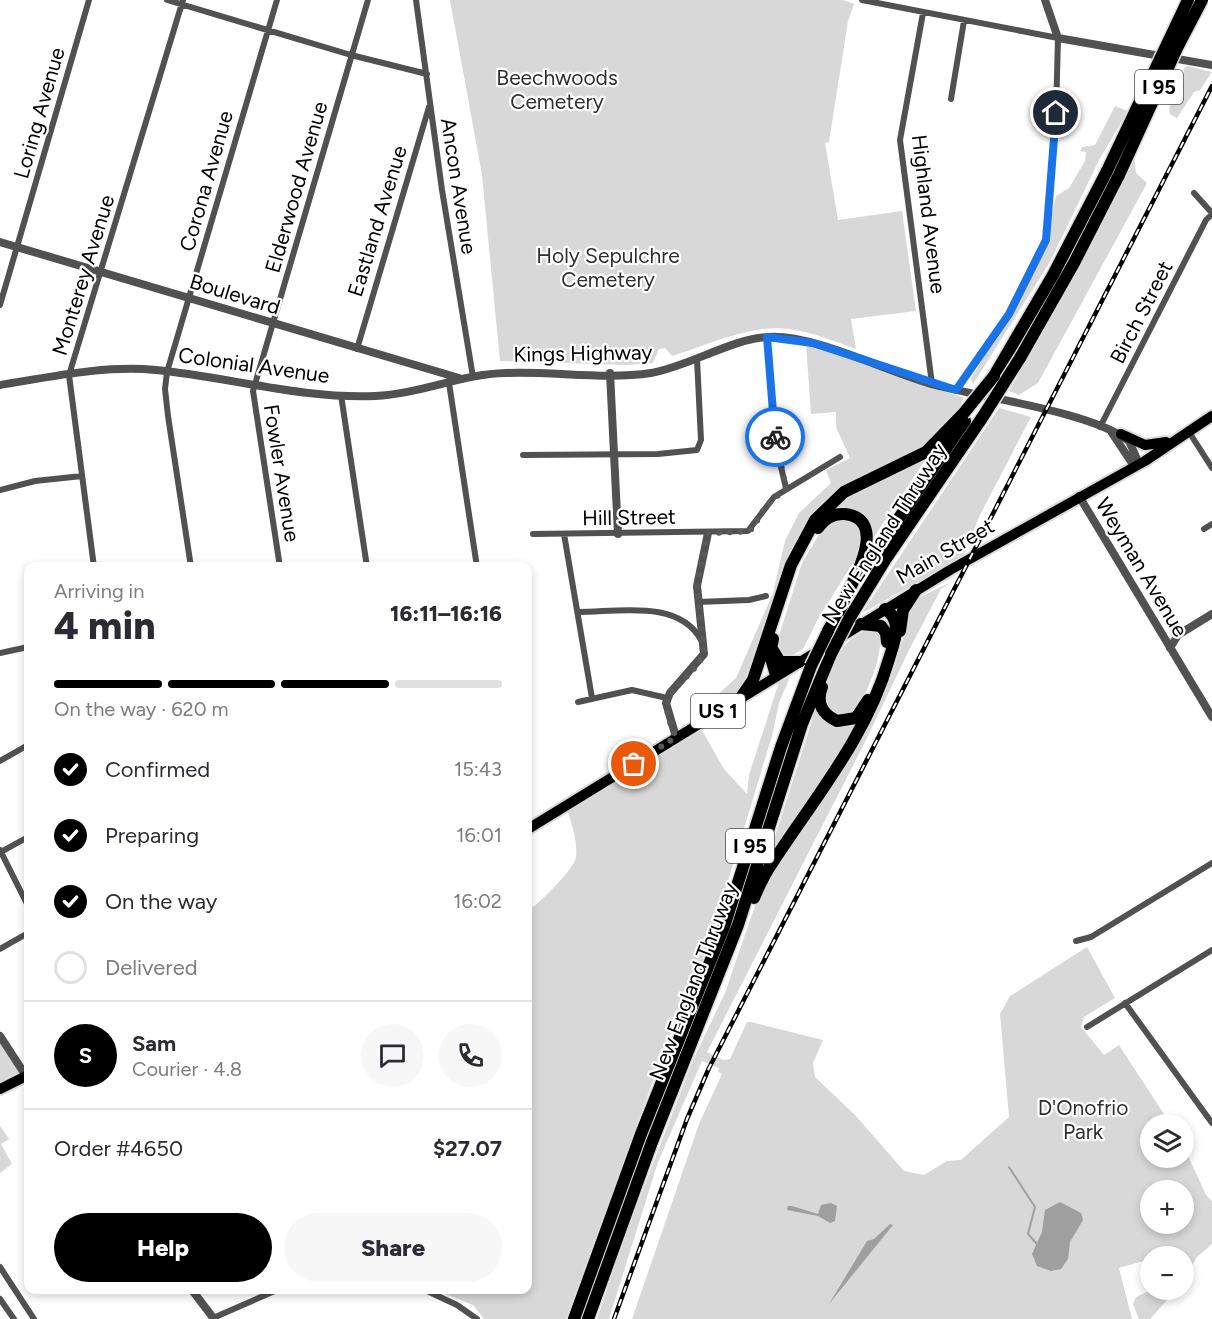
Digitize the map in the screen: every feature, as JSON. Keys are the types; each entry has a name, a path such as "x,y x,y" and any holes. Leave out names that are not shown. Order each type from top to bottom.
{"highway":[{"name":"New England Thruway","path":"692,1028 805,664 885,560 982,418 1020,357 1068,273 1188,0"},
{"name":"New England Thruway","path":"574,1319 676,1064 692,1028 714,990 746,902 802,724 844,615 869,561 966,414 994,376 1113,173 1202,0"},
{"path":"773,677 768,645 791,565 802,541 822,512 851,488 902,466 926,452 966,414"},
{"path":"742,696 753,680 808,544 824,521 842,514 852,516 861,523 867,533 868,543 844,615"},
{"path":"714,990 763,879 863,728 899,638 903,610 916,590"},
{"path":"885,609 893,615 896,627 886,672"},
{"path":"829,657 819,698 821,706 834,720 849,721 858,716 865,707 887,642 885,609"},
{"path":"861,624 881,626 886,633 887,642"},
{"path":"768,645 778,660 785,663 805,664"},
{"name":"New England Thruway","path":"588,1319 676,1064"}],"main road":[{"name":"Main Street","path":"532,826 773,677 805,664 861,624 916,590 1134,466 1212,416"},
{"path":"1116,434 1152,446 1178,439"},
{"path":"0,1089 24,1079"}],"street":[{"name":"Loring Avenue","path":"0,305 89,0"},
{"path":"167,0 183,2 351,55 427,75"},
{"name":"Corona Avenue","path":"190,562 168,416 165,389 167,372 277,0"},
{"name":"Elderwood Avenue","path":"256,384 368,0"},
{"name":"Ancon Avenue","path":"416,0 473,377"},
{"path":"861,0 964,21 1212,65"},
{"path":"956,390 1009,314 1046,240 1056,113 1058,38 1045,0"},
{"name":"Monterey Avenue","path":"93,562 69,375 183,2"},
{"name":"Highland Avenue","path":"923,13 900,140 932,384"},
{"path":"951,99 964,21"},
{"name":"Eastland Avenue","path":"357,349 430,104"},
{"path":"1194,193 1212,213"},
{"name":"Birch Street","path":"1100,427 1206,220 1212,213"},
{"name":"Boulevard","path":"0,242 459,378"},
{"path":"767,337 776,446 786,488"},
{"name":"Kings Highway","path":"503,373 655,372 767,337 813,343 932,384 1100,427 1116,434"},
{"path":"523,456 613,455 697,450 702,440 697,359"},
{"name":"Colonial Avenue","path":"0,385 129,369 256,384 284,390 341,395 391,394 459,378 503,373"},
{"path":"610,374 618,534"},
{"path":"449,382 476,562"},
{"name":"Fowler Avenue","path":"256,384 254,391 258,427 279,562"},
{"path":"341,395 367,562"},
{"path":"1189,432 1212,468"},
{"path":"1116,434 1129,441 1137,459 1134,466"},
{"name":"Hill Street","path":"533,534 708,533 739,532 752,529 766,506 786,488 840,457"},
{"path":"0,490 35,481 82,476"},
{"name":"Weyman Avenue","path":"1079,496 1170,648 1209,704 1212,717"},
{"path":"1204,530 1212,524"},
{"path":"676,737 666,708 667,698 704,654 697,586 708,533"},
{"path":"564,534 592,698"},
{"path":"698,602 749,600 766,596"},
{"path":"579,612 655,612 682,618 692,617 699,612"},
{"path":"1170,648 1178,635 1212,614"},
{"path":"682,618 696,631 704,645"},
{"path":"0,653 24,648"},
{"path":"578,702 632,690 667,698"},
{"path":"0,761 24,747"},
{"path":"24,839 1,851 24,898"},
{"path":"1076,941 1091,937 1212,863"},
{"path":"0,949 24,935"},
{"path":"1087,1028 1212,950"},
{"path":"1125,1003 1212,1123"},
{"path":"0,1036 24,1071"},
{"path":"0,1267 34,1319"},
{"path":"195,1294 214,1318 268,1294"},
{"path":"434,1294 457,1305 477,1319"},
{"path":"0,1299 14,1319"}],"green space":[{"path":"450,0 843,0 854,4 848,21 829,142 825,143 838,220 902,211 916,311 851,319 856,349 806,332 774,328 729,336 672,356 665,348 659,349 653,363 628,365 500,361 482,175"},
{"path":"1188,66 1212,72 1200,90 1194,92 1177,118 1170,114 1169,110 1182,88 1184,68"},
{"path":"1115,106 1128,111 1099,160 1050,262 973,384 971,379 1042,255 1056,196 1069,188 1085,161 1086,152 1080,151 1082,147 1095,145"},
{"path":"1134,155 1136,173 1147,183 1038,383 1019,395 1009,391 1092,244"},
{"path":"806,344 964,398 949,427 922,451 850,482 824,501 805,526 789,555 746,686 716,705 713,699 736,678 773,593 785,541 799,513 831,483 826,470 850,458 836,427 836,412 811,414"},
{"path":"999,408 1031,417 980,515 962,558 862,613"},
{"path":"928,456 874,537 870,524 859,514 833,511 855,487"},
{"path":"841,520 854,522 862,530 861,550 818,619 803,649 786,659 780,658 776,645 802,563 826,523"},
{"name":"D'Onofrio Park","path":"951,582 941,589 909,650 865,742 707,1052 723,1060 730,1059 747,1022 823,1040 813,1063 815,1077 855,1115 904,1171 924,1175 947,1161 961,1160 1009,1117 1000,1014 1010,996 1087,947 1115,998 1084,1017 1081,1027 1104,1055 1119,1045 1164,1114 1140,1114 1140,1168 1194,1168 1206,1195 1212,1201 1212,1244 1194,1262 1194,1246 1140,1246 1140,1262 1119,1268 1132,1319 632,1319 699,1124 722,1074 718,1072 719,1068 702,1061 658,1162 609,1319 597,1319 625,1236 693,1060 725,993 759,894 873,719 890,680 903,639 904,620 912,601"},
{"path":"869,628 879,632 880,641 877,663 869,686 853,714 833,713 826,707 825,699 833,666 846,644"},
{"path":"790,677 779,703 772,736 709,944 665,1048 566,1319 484,1319 473,1305 445,1294 532,1294 532,907 563,878 574,863 575,838 566,806 700,727 724,769 747,794 749,775 779,682"},
{"path":"816,708 821,715 862,721 768,858"},
{"path":"0,1040 24,1074 24,1078 0,1091"},
{"path":"0,1126 9,1139 1,1144 12,1164 0,1173"},
{"path":"1140,1295 1140,1300 1167,1300 1150,1319 1139,1319 1133,1304 1136,1297"}],"shaded area":[{"path":"1060,1202 1081,1213 1083,1220 1070,1242 1068,1259 1061,1269 1051,1271 1037,1266 1032,1254 1042,1232 1045,1210"},
{"path":"831,1203 837,1206 835,1221 830,1223 818,1216 787,1210 788,1206 792,1206 818,1214 821,1205"},
{"path":"890,1224 893,1225 829,1304 867,1241 874,1239"}],"waterway":[{"path":"1009,1167 1035,1207 1028,1234 1037,1244"}],"railway":[{"path":"614,1319 687,1119 709,1068 1212,86"}],"way so far":[{"path":"634,764 676,737 666,708 667,698 704,654 697,586 708,533 739,532 752,529 766,506 786,488 775,437"}],"route":[{"path":"775,437 767,337 797,339 813,343 891,371 956,390 1009,314 1046,240 1049,227 1056,113"}],"park label":[{"name":"Beechwoods Cemetery","path":"557,89"},
{"name":"Holy Sepulchre Cemetery","path":"608,267"}]}
